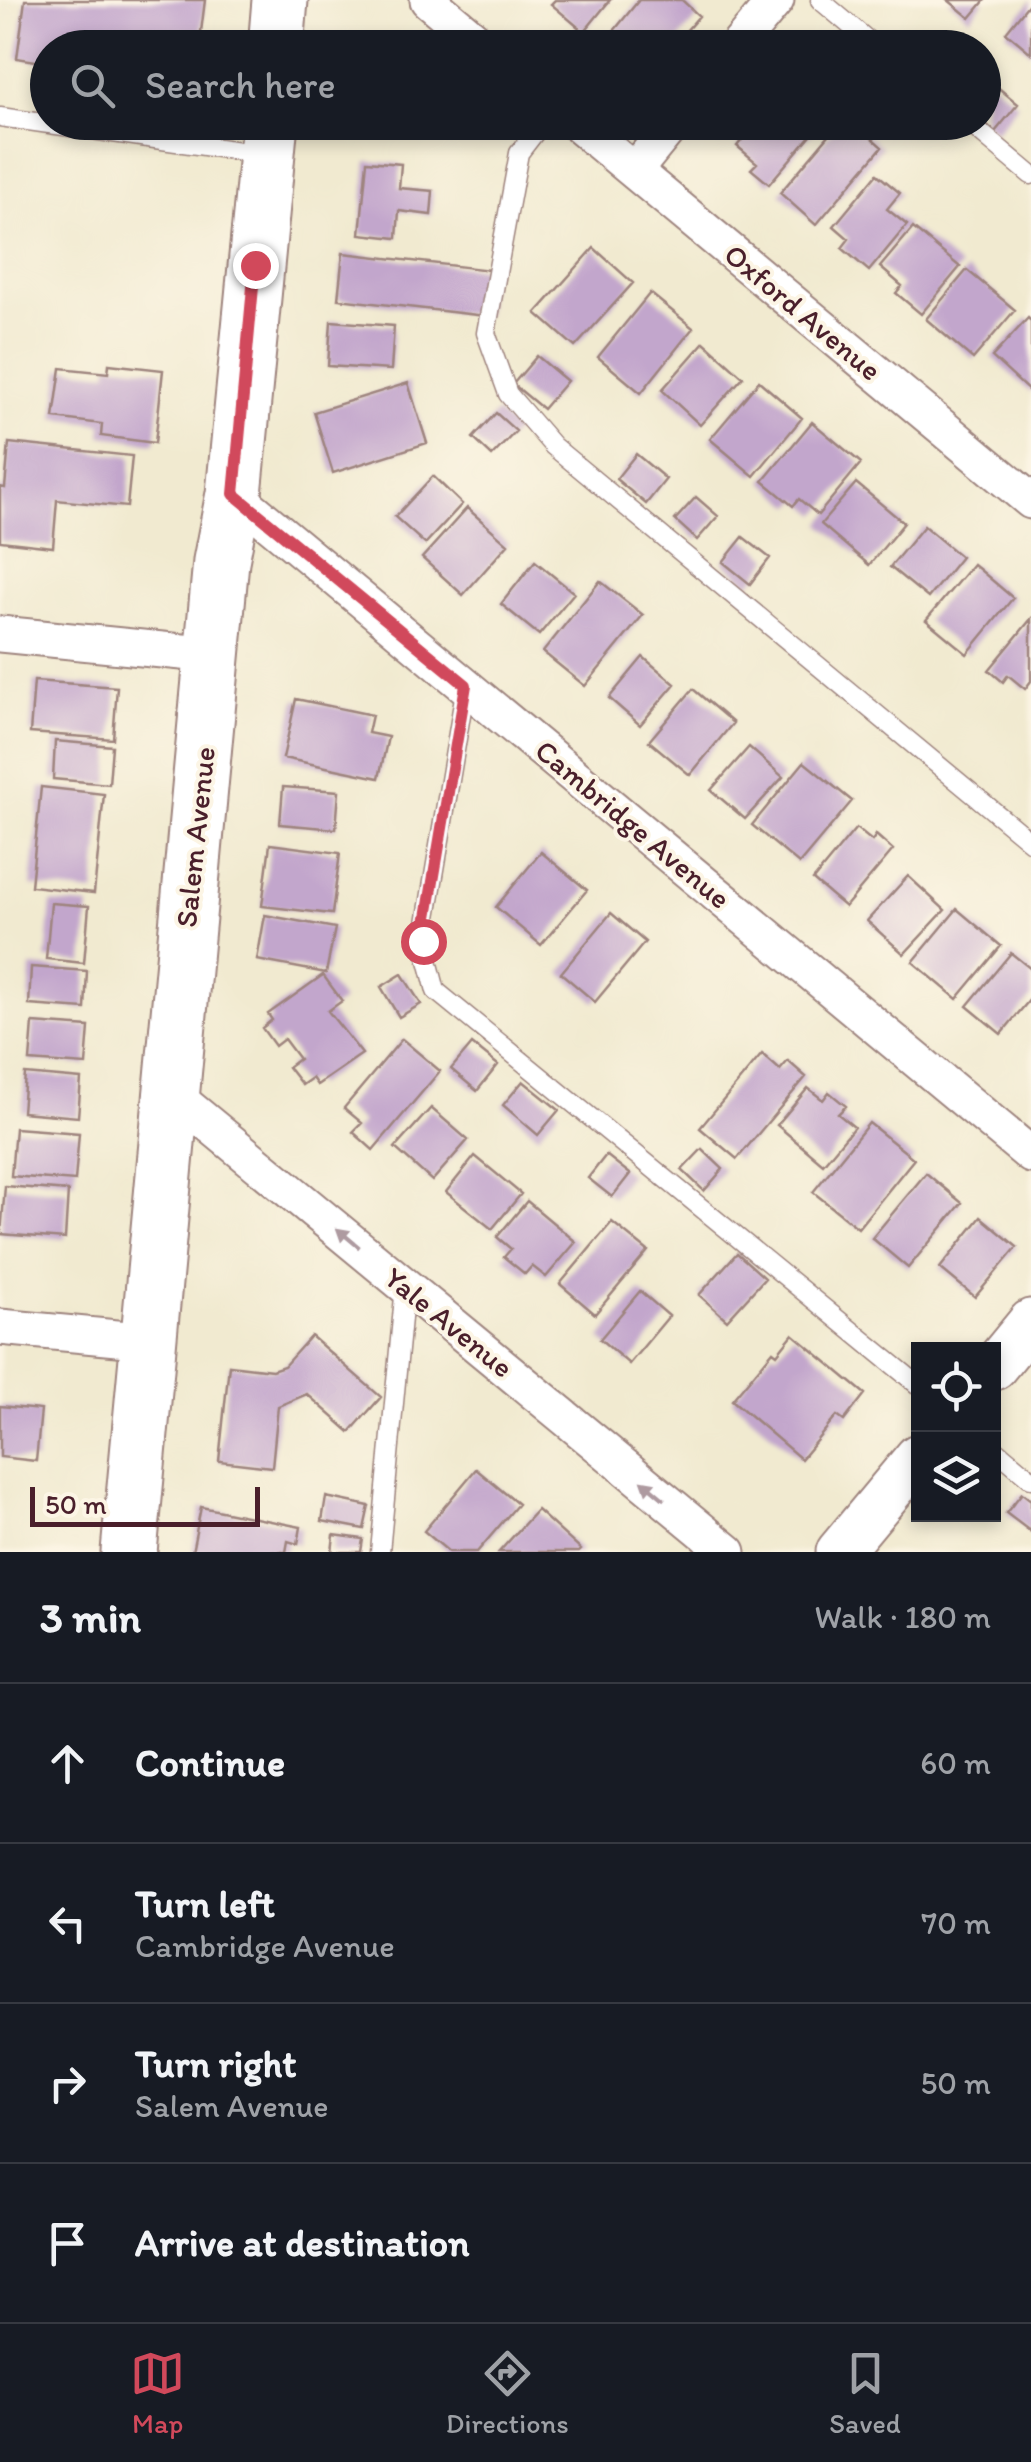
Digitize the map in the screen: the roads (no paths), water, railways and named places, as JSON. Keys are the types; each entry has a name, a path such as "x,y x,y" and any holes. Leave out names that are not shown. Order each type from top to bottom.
{"main road":[{"path":"278,30 280,0"},
{"name":"Salem Avenue","path":"129,1552 221,561 234,494 268,140"}],"street":[{"path":"428,0 464,30"},
{"path":"751,30 776,0"},
{"name":"Oxford Avenue","path":"597,140 1031,502"},
{"path":"634,171 659,140"},
{"name":"Cambridge Avenue","path":"234,494 1031,1155"},
{"path":"0,634 213,654"},
{"name":"Yale Avenue","path":"170,1092 728,1552"},
{"path":"1001,1358 1031,1322"},
{"path":"0,1326 150,1341"},
{"path":"839,1552 911,1465"}],"lane":[{"path":"820,0 856,30"},
{"path":"0,117 30,119"},
{"path":"530,140 520,153 486,333 508,394 552,446 1031,842"},
{"path":"989,140 1031,175"},
{"path":"466,685 423,941 436,991 911,1379"},
{"path":"380,1552 405,1286"},
{"path":"1001,1454 1031,1480"}]}
